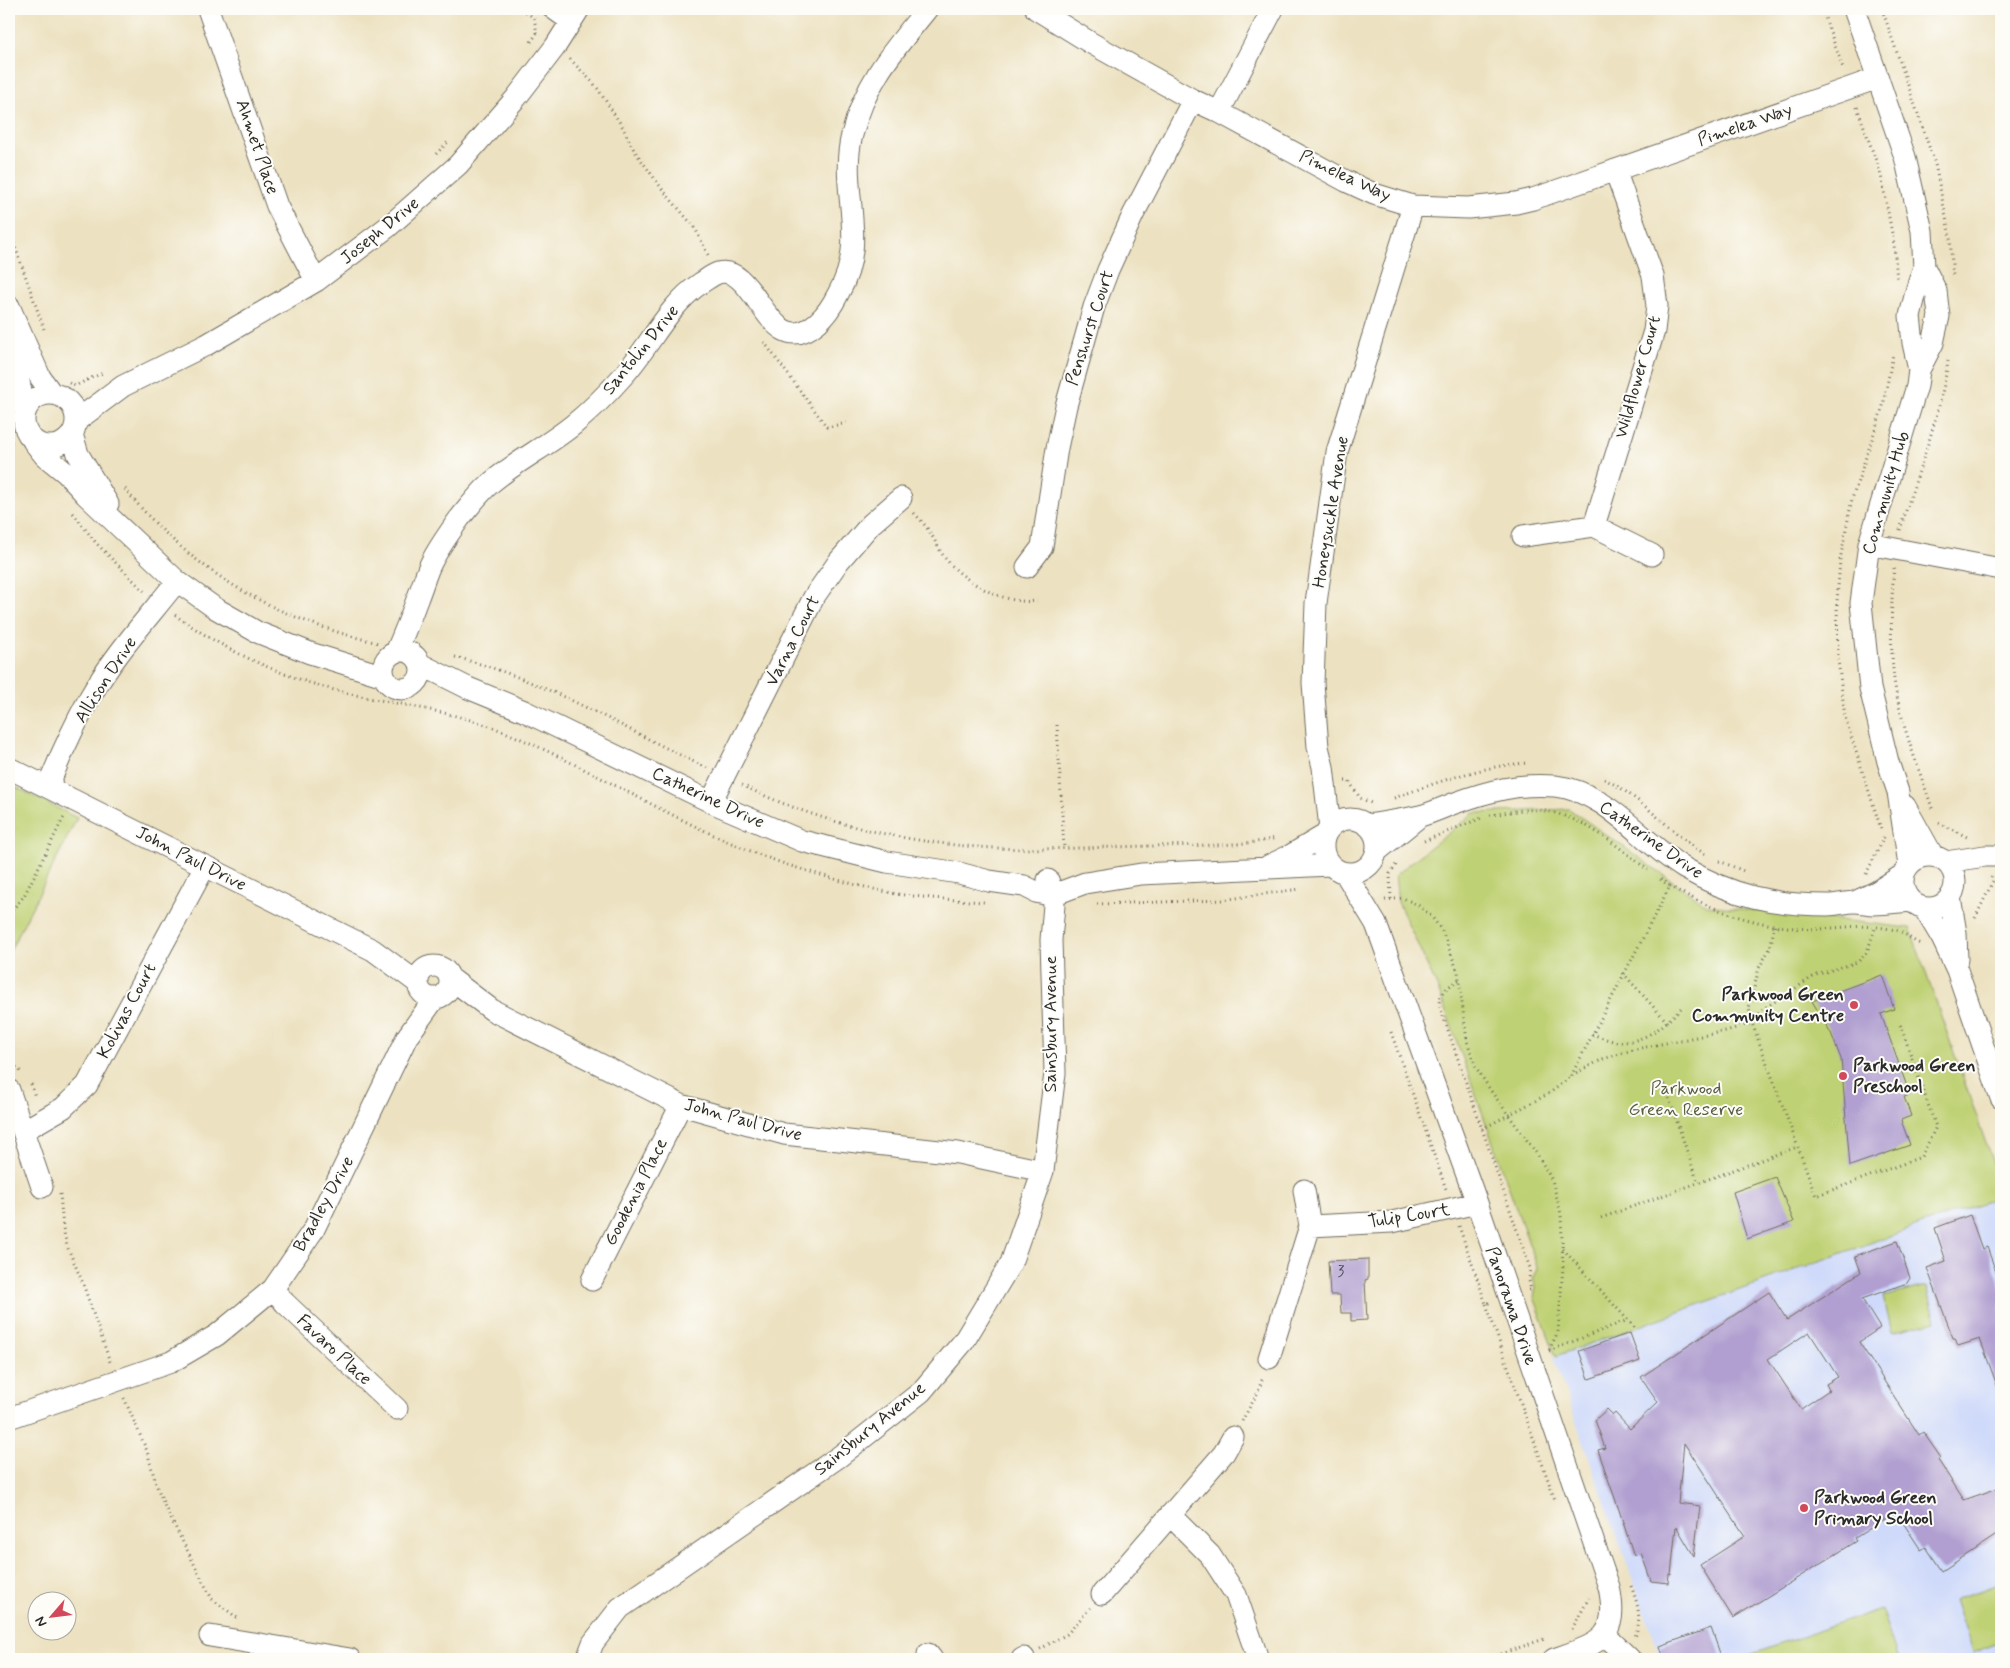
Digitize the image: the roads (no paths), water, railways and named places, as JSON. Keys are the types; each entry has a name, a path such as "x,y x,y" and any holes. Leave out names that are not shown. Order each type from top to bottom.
{"street":[{"name":"Ahmet Place","path":"208,9 277,206 316,280"},
{"path":"554,9 575,15"},
{"name":"Santolin Drive","path":"403,660 417,602 432,561 459,519 490,483 572,426 606,394 627,371 666,315 694,288 715,274 722,272 732,275 743,282 772,322 789,332 797,333 809,328 818,322 831,307 842,288 852,261 854,235 853,214 848,188 848,162 851,136 862,101 877,73 927,9"},
{"name":"Pimelea Way","path":"1036,9 1091,43 1193,100 1219,112 1346,181 1374,194 1413,206 1468,208 1516,203 1878,78"},
{"path":"1219,112 1273,9"},
{"name":"Community Hub","path":"1854,9 1905,158 1922,231 1924,267 1910,316 1919,370 1917,386 1869,544 1861,603 1870,688 1888,762 1910,829 1906,869"},
{"name":"Joseph Drive","path":"59,397 206,346 316,280 389,226 458,165 516,98 555,47 575,15"},
{"name":"Penshurst Court","path":"1027,567 1042,547 1062,422 1094,307 1108,270 1133,216 1193,100"},
{"name":"Wildflower Court","path":"1594,526 1654,331 1657,306 1653,276 1615,170"},
{"name":"Honeysuckle Avenue","path":"1327,832 1327,777 1318,747 1313,684 1316,603 1337,452 1413,206"},
{"name":"Community Hub","path":"1919,370 1933,343 1939,316 1936,291 1924,267"},
{"path":"9,306 40,377 75,413 74,428 66,441 59,445 41,445 33,441 24,428 25,412 9,330"},
{"name":"Joseph Drive","path":"74,428 118,377"},
{"path":"25,412 35,398 43,395 59,397"},
{"name":"Catherine Drive","path":"74,428 78,454 99,492 131,537"},
{"name":"Catherine Drive","path":"33,441 44,455 66,473 86,495 177,581 215,608 257,632 310,653 403,660 524,710 711,802 802,841 887,862 960,873 989,881 1024,886 1036,892 1049,889"},
{"name":"Varna Court","path":"711,802 814,597 839,561 871,524 901,498"},
{"path":"1523,536 1594,526 1652,555"},
{"path":"1869,544 2001,569"},
{"name":"Allison Drive","path":"48,787 67,742 90,696 121,652 177,581"},
{"name":"John Paul Drive","path":"9,768 373,950 432,985 492,1010 681,1105 784,1134 958,1153 1043,1171"},
{"name":"Honeysuckle Avenue","path":"1327,777 1359,822"},
{"name":"Catherine Drive","path":"1359,822 1421,816 1482,793 1519,785 1556,786 1600,802 1683,867 1716,884 1750,898 1780,903 1830,905 1867,900 1918,904"},
{"name":"Catherine Drive","path":"1372,859 1421,816"},
{"path":"1049,889 1141,874 1240,870 1292,861 1361,871 1372,859 1377,841 1359,822 1336,823 1292,861"},
{"name":"Community Hub","path":"1910,829 1939,859"},
{"path":"1327,832 1323,843 1323,851 1338,869"},
{"path":"1949,936 1904,889 1906,869 1916,859 1924,856 1995,865"},
{"name":"Panorama Drive","path":"1372,859 1382,901 1376,924"},
{"path":"1939,859 1951,868 1952,890 1949,936 1957,970 2001,1098"},
{"path":"1918,904 1939,906 1952,890 1995,865"},
{"name":"Kolivas Court","path":"23,1132 63,1108 87,1085 205,866"},
{"name":"Panorama Drive","path":"1338,869 1376,924 1477,1203 1609,1586 1612,1618 1605,1635"},
{"name":"Catherine Drive","path":"1867,900 1906,869"},
{"name":"Sainsbury Avenue","path":"587,1659 593,1643 620,1608 840,1456 921,1392 964,1341 1011,1262 1043,1171 1055,1073 1049,889"},
{"name":"Bradley Drive","path":"9,1418 171,1362 218,1335 273,1289 314,1228 432,985"},
{"path":"9,1090 42,1187"},
{"name":"Goodenia Place","path":"592,1280 681,1105"},
{"path":"1269,1358 1310,1226 1304,1190"},
{"name":"Tulip Court","path":"1310,1226 1392,1222 1477,1203"},
{"name":"Favaro Place","path":"273,1289 285,1303 397,1409"},
{"path":"1102,1594 1224,1453 1234,1437"},
{"path":"1170,1515 1210,1555 1236,1595 1258,1659"},
{"path":"1554,1659 1595,1643 1605,1635 1630,1659"},
{"path":"210,1636 350,1659"}],"place":[{"name":"Parkwood Green Community Centre","path":"1854,1005"},
{"name":"Parkwood Green Preschool","path":"1843,1076"},
{"name":"Parkwood Green Primary School","path":"1804,1508"}],"park label":[{"name":"Parkwood Green Reserve","path":"1686,1099"}]}
